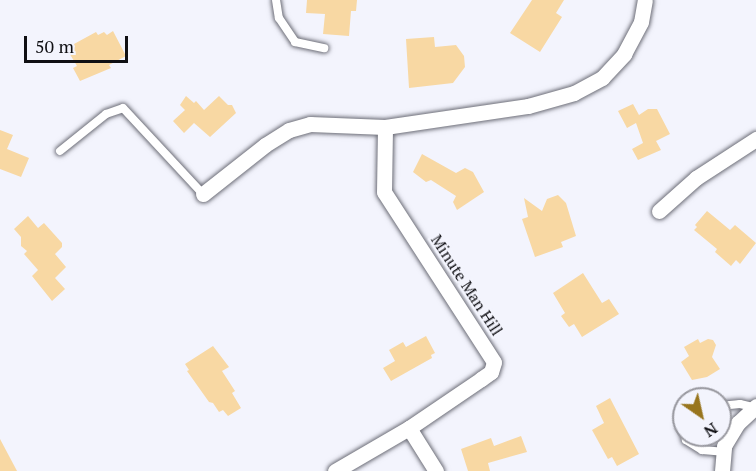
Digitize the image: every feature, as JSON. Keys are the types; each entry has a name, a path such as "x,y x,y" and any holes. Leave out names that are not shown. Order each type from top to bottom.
{"street":[{"path":"203,194 265,145 290,130 310,124 385,127 528,106 574,93 602,78 624,54 641,22 645,0"},
{"name":"Minute Man Hill","path":"335,471 409,428 490,372 494,362 384,192 385,127"},
{"path":"659,211 696,178 756,139"},
{"path":"722,471 724,446 738,423 755,407"},
{"path":"409,428 436,471"}],"lane":[{"path":"276,0 279,18 295,42 324,48"},
{"path":"60,151 106,114 123,108 203,194"},
{"path":"732,405 755,407"},
{"path":"696,447 702,450 723,452"}],"building":[{"path":"307,0 357,0 356,11 351,11 349,36 323,34 325,14 306,13"},
{"path":"532,0 564,0 556,13 562,17 540,52 510,33"},
{"path":"113,31 126,56 109,65 111,68 80,81 73,68 77,66 68,51 75,47 74,44 96,32 98,35 104,32 107,35"},
{"path":"434,37 435,47 456,45 464,56 465,67 453,83 409,88 406,39"},
{"path":"186,96 194,103 196,101 204,110 219,96 228,105 232,105 236,113 210,137 194,123 184,133 173,121 185,110 180,105"},
{"path":"633,104 639,115 648,109 657,109 670,134 656,141 661,150 638,160 632,149 643,143 636,123 627,128 618,111"},
{"path":"0,130 13,135 7,149 29,158 21,177 0,169"},
{"path":"422,154 456,173 465,168 473,172 484,192 457,210 453,202 456,196 431,180 426,182 413,172"},
{"path":"558,195 566,203 576,236 561,242 563,247 535,257 522,219 528,217 524,198 542,211 547,199"},
{"path":"707,211 730,230 735,225 756,243 740,264 736,260 731,266 715,252 717,249 694,230 697,227 695,225"},
{"path":"28,216 38,228 44,223 62,243 62,247 55,254 66,267 55,278 65,289 52,301 32,276 38,270 24,254 27,251 21,246 21,237 14,229"},
{"path":"583,273 602,303 609,299 619,314 582,337 574,324 569,327 561,316 565,313 553,293"},
{"path":"426,336 435,353 431,355 432,358 391,381 383,368 395,361 389,350 403,342 406,347"},
{"path":"698,339 700,343 708,339 713,340 716,345 712,357 720,369 707,377 692,380 681,362 689,356 684,347"},
{"path":"213,346 229,367 222,371 235,391 232,393 241,408 228,416 223,410 219,412 213,403 209,402 187,371 189,370 185,364"},
{"path":"610,398 639,454 617,466 612,457 608,459 592,430 604,423 596,406"},
{"path":"521,436 527,452 488,463 490,471 468,471 461,449 491,438 494,446"},
{"path":"0,439 17,471 0,471"}]}
